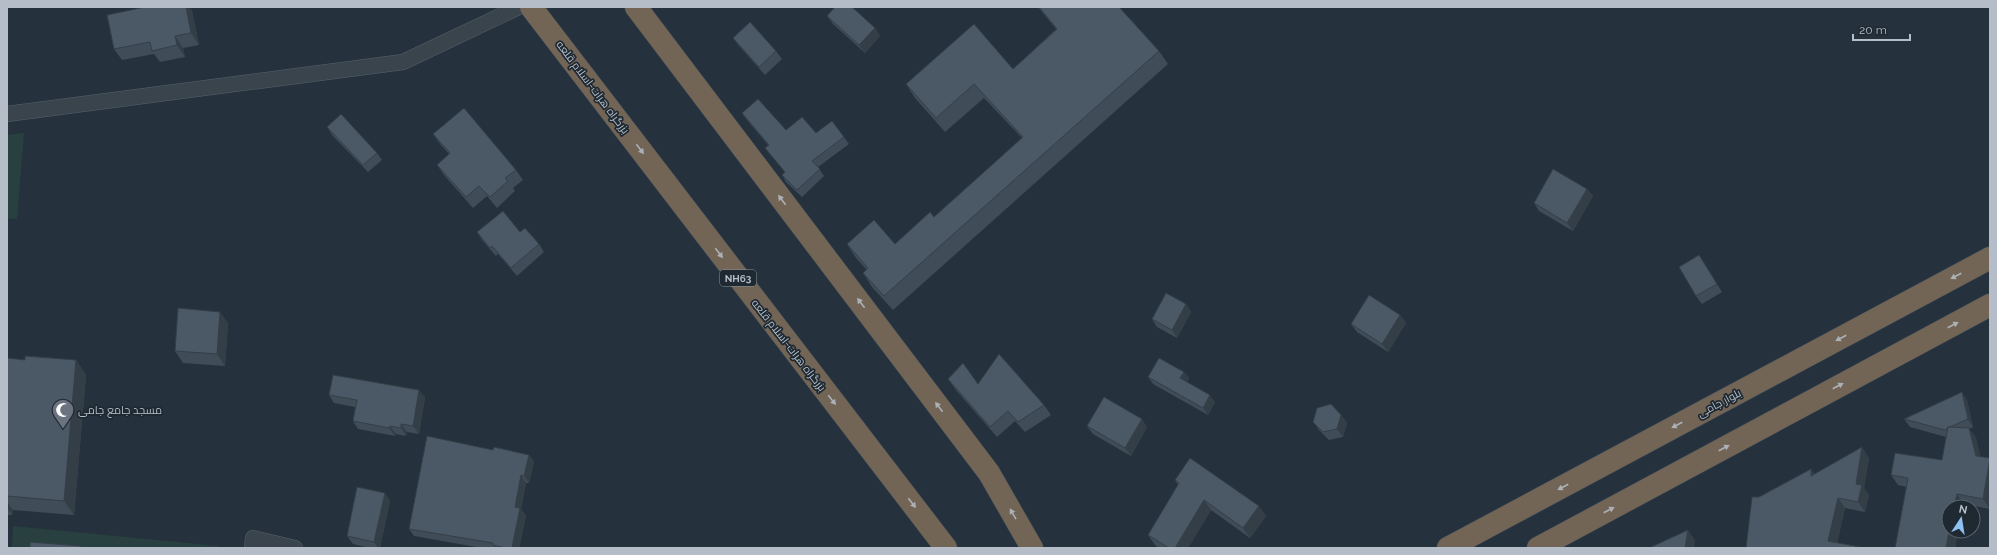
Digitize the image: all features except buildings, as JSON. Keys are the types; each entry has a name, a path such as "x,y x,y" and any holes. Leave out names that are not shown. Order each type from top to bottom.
{"highway":[{"name":"بزرگراه هرات-اسلام قلعه","path":"531,7 946,548"},
{"path":"636,7 989,473 1032,548"},
{"name":"بلوار جامی","path":"1448,548 1990,258"},
{"path":"1538,548 1990,304"}],"street":[{"path":"7,114 403,62 519,7"},
{"path":"252,548 253,538 295,548"}],"green space":[{"path":"24,133 17,219 7,218 7,135"},
{"path":"13,526 218,546 218,548 12,548"}],"place":[{"name":"مسجد جامع جامی","path":"63,430"}]}
